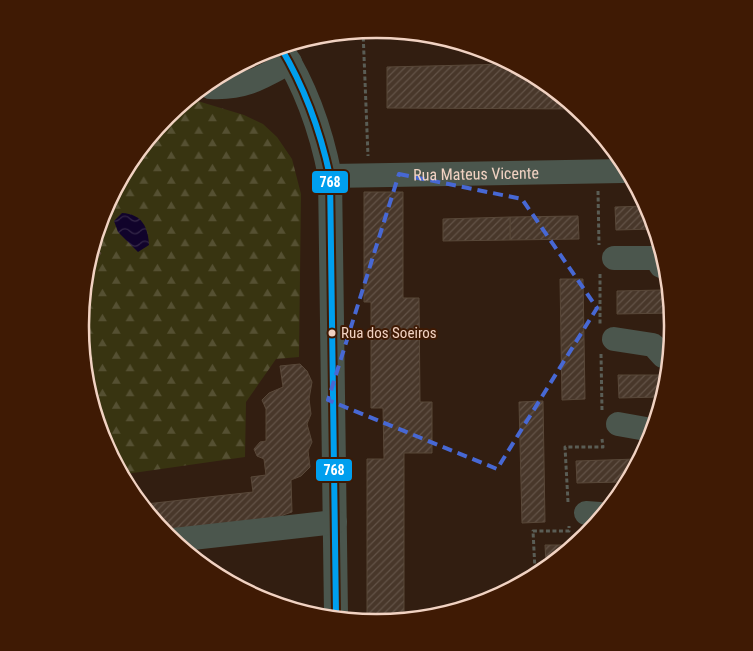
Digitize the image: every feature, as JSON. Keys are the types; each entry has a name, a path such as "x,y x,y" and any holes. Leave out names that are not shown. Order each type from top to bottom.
{"street":[{"path":"215,87 230,87 249,83 286,55 312,108 324,149 330,176 336,611"},
{"name":"Rua Mateus Vicente","path":"330,176 620,171"},
{"path":"604,259 657,259"},
{"path":"605,342 653,345 663,356"},
{"path":"607,424 645,429"},
{"path":"184,539 335,522"}],"path":[{"path":"364,38 368,155"},
{"path":"535,566 533,531 569,531 581,515 564,447 602,446 607,424 604,259 598,211"}],"highlighted area":[{"path":"399,174 522,199 597,308 497,469 328,400"}],"green space":[{"path":"197,101 244,115 263,124 277,137 292,159 301,194 299,357 276,359 246,402 245,457 130,473 110,436 98,400 91,363 88,326 91,288 98,251 110,215 127,181 148,150 173,122"}],"water":[{"path":"122,213 135,216 145,227 149,245 138,252 118,232 114,221"}],"building":[{"path":"498,64 537,86 566,109 387,108 387,67"},
{"path":"364,192 403,192 403,298 419,298 420,402 432,402 432,453 404,453 404,612 367,614 367,459 384,459 383,408 371,408 371,302 364,302"},
{"path":"639,206 648,229 616,230 615,207"},
{"path":"578,216 579,239 510,240 510,217"},
{"path":"510,217 510,240 443,241 443,219"},
{"path":"98,251 101,253 96,261"},
{"path":"560,279 583,279 585,399 562,400"},
{"path":"662,290 664,313 617,314 617,291"},
{"path":"300,364 307,371 312,382 309,399 311,414 307,424 312,442 308,451 310,467 301,476 291,480 292,512 283,515 281,525 178,534 150,504 253,492 251,477 266,475 264,459 257,456 254,449 260,442 266,441 266,409 262,400 269,393 283,387 280,366"},
{"path":"618,375 660,375 656,397 619,398"},
{"path":"543,401 545,522 522,523 519,402"},
{"path":"632,459 618,482 577,483 576,461"},
{"path":"545,545 562,545 552,554 546,559"}],"transit line":[{"name":"768","path":"284,53 311,110 322,142 330,176 336,611"}],"place":[{"name":"Rua dos Soeiros","path":"332,333"}]}
